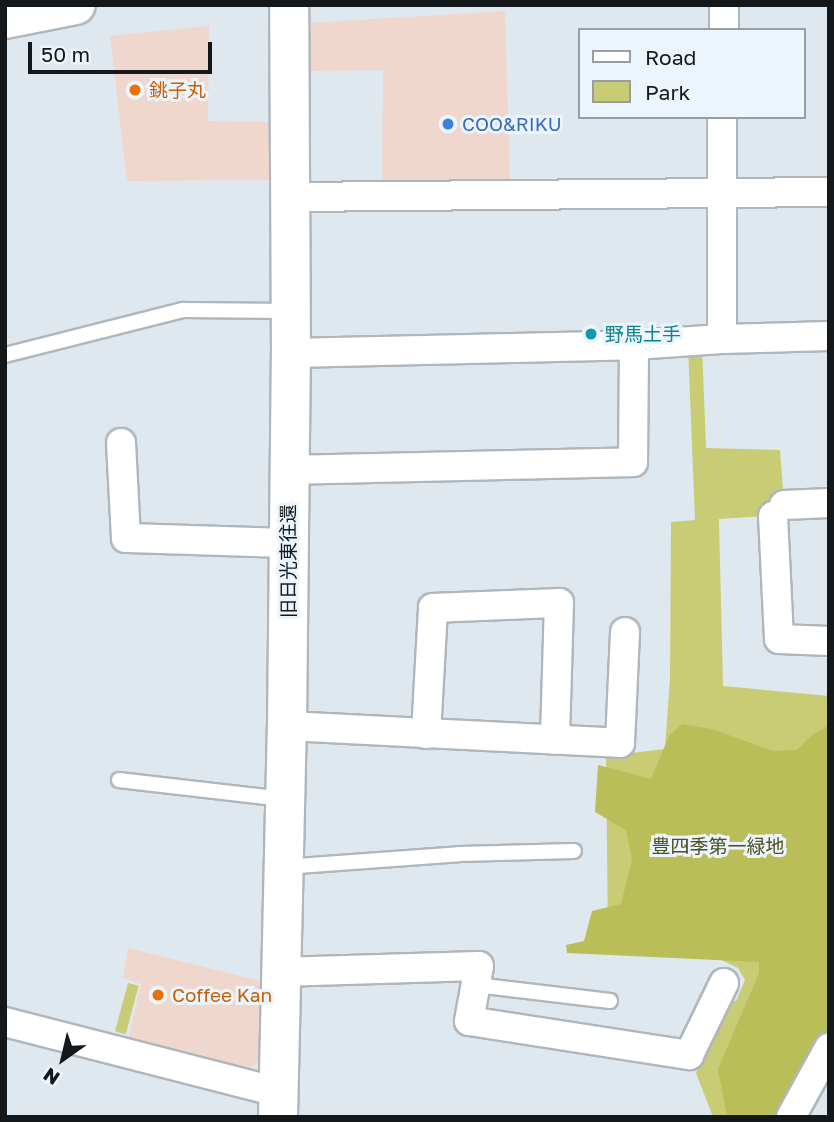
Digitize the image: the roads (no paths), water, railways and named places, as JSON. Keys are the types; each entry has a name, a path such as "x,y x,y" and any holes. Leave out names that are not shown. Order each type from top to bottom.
{"main road":[{"path":"5,19 76,5"},
{"name":"旧日光東往還","path":"278,1104 270,1022 279,972 287,726 291,353 289,5"}],"street":[{"path":"724,5 724,28"},
{"path":"722,119 722,339"},
{"path":"290,197 829,192"},
{"path":"291,353 634,345 829,336"},
{"path":"289,470 633,462 634,345"},
{"path":"121,443 126,538 288,543"},
{"path":"829,503 779,510 779,639 829,641"},
{"path":"426,734 432,608 559,603 555,740"},
{"path":"287,726 620,743 625,632"},
{"path":"279,972 479,966 469,1021 689,1055 724,983"},
{"path":"5,1022 278,1104"},
{"path":"792,1117 827,1055"}],"lane":[{"path":"5,355 183,310 290,311"},
{"path":"119,780 285,799"},
{"path":"282,867 459,854 574,852"},
{"path":"476,985 610,1001"}],"place":[{"name":"銚子丸","path":"135,90"},
{"name":"COO&RIKU","path":"448,124"},
{"name":"野馬土手","path":"591,334"},
{"name":"Coffee Kan","path":"158,995"}],"park label":[{"name":"豊四季第一緑地","path":"718,846"}]}
